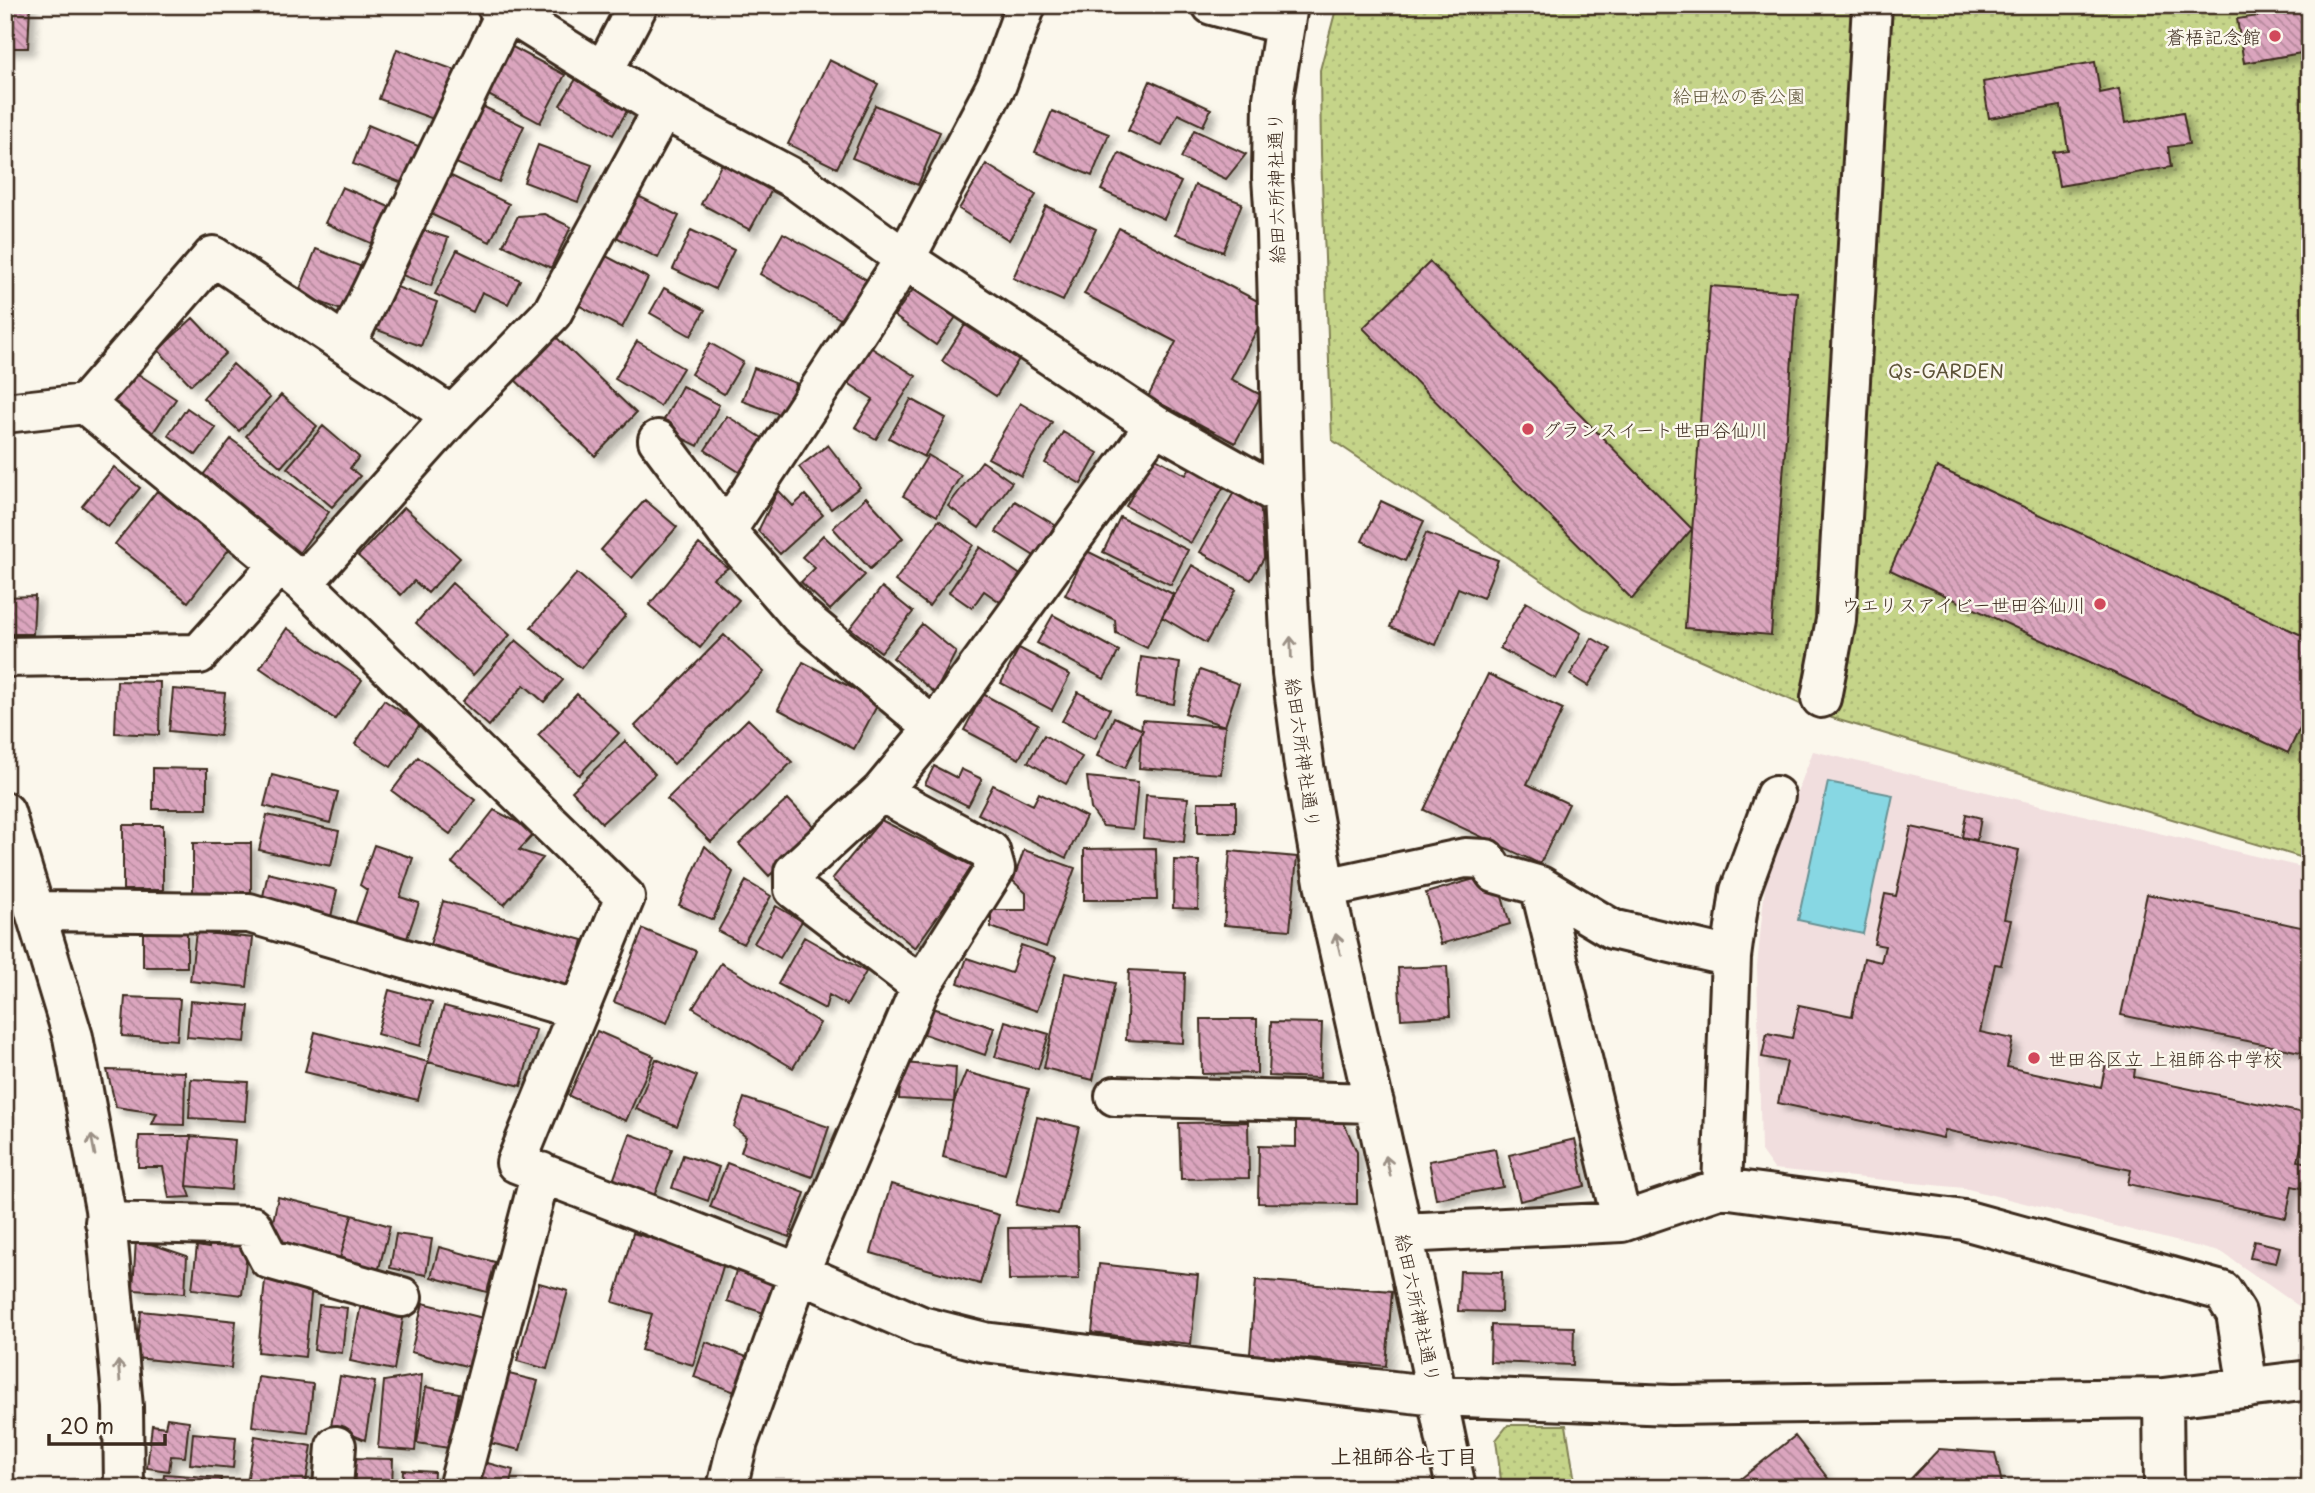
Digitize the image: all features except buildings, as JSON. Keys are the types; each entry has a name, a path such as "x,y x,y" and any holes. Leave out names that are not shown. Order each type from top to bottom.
{"street":[{"path":"603,72 638,5"},
{"path":"726,531 905,259 997,84 1026,5"},
{"path":"1212,5 1286,15"},
{"path":"1821,698 1836,620 1872,5"},
{"path":"346,345 501,8 663,109 796,180 905,259 1155,425 1283,497"},
{"name":"給田六所神社通り","path":"1286,15 1273,99 1272,178 1292,673 1325,888 1403,1233 1456,1488"},
{"path":"5,657 199,654 292,574 552,313 663,109"},
{"path":"5,414 85,404 213,256 452,416"},
{"path":"85,404 292,574 625,897 516,1163 799,1273 921,1326 984,1342 1437,1395 1672,1405 2164,1398 2310,1380"},
{"path":"921,986 794,890 794,872 881,792 934,728 1155,425"},
{"path":"658,440 726,531 800,616 934,728"},
{"path":"727,1488 738,1442 799,1273 921,986 995,869 990,851 881,792"},
{"path":"1722,1188 1731,957 1740,891 1775,796"},
{"path":"5,812 73,1037 105,1209 123,1407 124,1488"},
{"path":"1325,888 1465,858 1486,859 1495,873 1540,886 1612,929 1731,957"},
{"path":"1540,886 1622,1222"},
{"path":"35,911 249,913 578,1010"},
{"path":"1115,1096 1374,1103"},
{"path":"458,1488 541,1172"},
{"path":"1403,1233 1622,1222 1722,1188 1964,1220 2222,1291 2236,1312 2248,1388"},
{"path":"105,1222 252,1226 269,1259 402,1297"},
{"path":"2164,1398 2164,1488"},
{"path":"333,1488 336,1446"}],"shaded area":[{"name":"世田谷区立 上祖師谷中学校","path":"1813,751 2310,869 2310,1314 2223,1253 1964,1188 1774,1169 1761,1151 1757,966 1766,876"}],"green space":[{"name":"Qs-GARDEN","path":"1337,5 2310,5 2310,860 1832,718 1583,608 1332,440 1320,70"},
{"path":"1508,1425 1566,1425 1576,1488 1502,1488 1496,1440"}],"water":[{"path":"1828,782 1893,795 1863,934 1798,920"}],"place":[{"name":"蒼梧記念館","path":"2275,36"},
{"name":"グランスイート世田谷仙川","path":"1528,429"},
{"name":"ウエリスアイビー世田谷仙川","path":"2100,604"},
{"name":"世田谷区立 上祖師谷中学校","path":"2034,1058"}],"district":[{"name":"上祖師谷七丁目","path":"1404,1455"}],"park label":[{"name":"給田松の香公園","path":"1739,95"}]}
